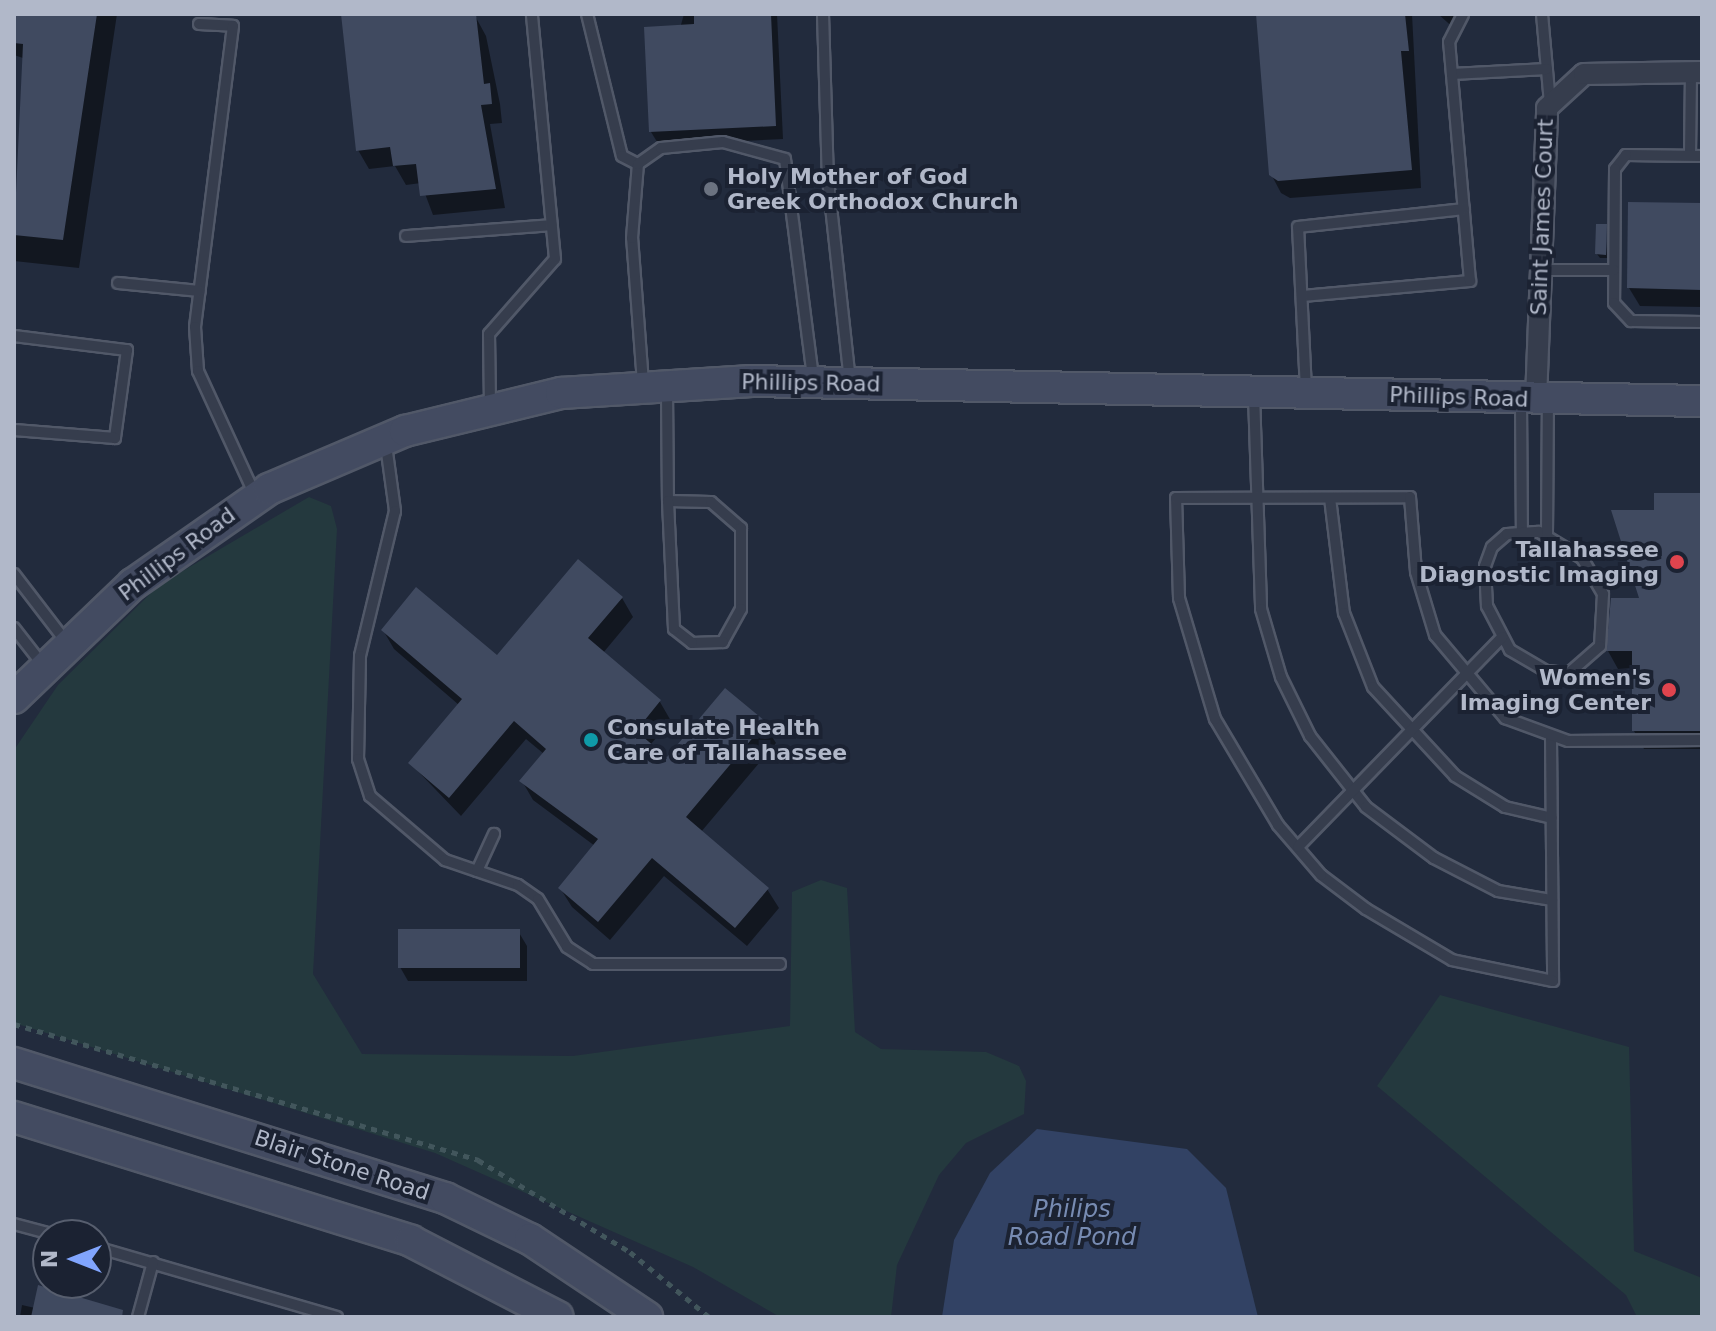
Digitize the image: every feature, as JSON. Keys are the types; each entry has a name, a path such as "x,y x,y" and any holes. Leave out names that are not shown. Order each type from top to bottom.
{"street":[{"name":"Saint James Court","path":"1535,399 1542,126 1550,103 1584,74 1696,72"},
{"name":"Phillips Road","path":"14,698 67,643 133,584 256,497 385,439 490,407 655,384 813,383 1702,401"},
{"name":"Blair Stone Road","path":"14,1063 445,1198 530,1239 647,1317"},
{"path":"14,1117 411,1241 558,1317"}],"lane":[{"path":"490,407 489,334 555,259 532,14"},
{"path":"587,14 622,156 638,164"},
{"path":"823,14 828,179 850,383"},
{"path":"1302,296 1470,281 1449,42 1463,14"},
{"path":"1542,14 1550,103"},
{"path":"199,24 233,26 200,291 198,371 256,497"},
{"path":"1452,74 1547,69"},
{"path":"1696,72 1696,156 1626,155 1615,169 1614,303 1631,321 1702,322"},
{"path":"638,164 661,148 723,142 785,159 813,383"},
{"path":"638,164 632,238 655,384 668,501 674,629 692,643 723,642 741,609 741,528 711,502 668,501"},
{"path":"1306,393 1298,227 1464,209"},
{"path":"406,236 552,225"},
{"path":"1539,270 1614,270"},
{"path":"118,283 200,291"},
{"path":"14,336 127,350 115,438 14,430"},
{"path":"1254,392 1255,498 1261,609 1281,677 1310,736 1352,791 1460,874 1498,891 1552,900"},
{"path":"1522,532 1535,399"},
{"path":"1535,399 1547,535"},
{"path":"385,439 395,511 360,656 361,780 434,852 538,899 567,947 593,964 780,964"},
{"path":"1551,738 1553,981 1492,972 1452,960 1366,909 1298,847 1215,719 1179,598 1176,498 1410,497 1424,607 1463,677 1505,718 1551,738 1702,740"},
{"path":"1330,498 1334,560 1353,639 1373,687 1409,732 1478,792 1552,818"},
{"path":"1507,534 1547,535 1595,573 1603,594 1600,646 1580,668 1546,671 1518,656 1502,637 1487,606 1485,566 1507,534"},
{"path":"14,574 67,643"},
{"path":"14,628 44,666"},
{"path":"1298,847 1502,637"},
{"path":"477,871 494,834"},
{"path":"112,1251 337,1317"},
{"path":"138,1317 153,1262"}],"green space":[{"path":"309,497 331,506 337,529 313,974 362,1054 573,1056 790,1026 792,892 821,880 847,888 855,1032 881,1049 986,1052 1019,1066 1026,1081 1024,1114 966,1143 939,1175 897,1265 891,1317 780,1317 693,1267 435,1153 14,1023 14,750 58,685 159,585"},
{"path":"1440,995 1629,1047 1634,1251 1702,1278 1702,1317 1637,1317 1626,1295 1377,1086"}],"water":[{"name":"Philips Road Pond","path":"1037,1129 1187,1149 1226,1188 1258,1317 942,1317 954,1240 990,1173"}],"building":[{"path":"14,14 97,14 63,240 14,235 23,44 14,43"},
{"path":"341,14 476,14 484,84 490,83 492,104 481,105 496,189 420,196 416,164 393,166 390,147 356,151"},
{"name":"Holy Mother of God Greek Orthodox Church","path":"694,14 771,14 776,126 649,132 644,27 694,24"},
{"path":"1256,14 1405,14 1409,51 1401,51 1412,170 1278,181 1269,175"},
{"path":"1628,202 1702,203 1702,290 1627,288"},
{"path":"1596,224 1607,224 1606,255 1595,254"},
{"path":"1654,493 1702,493 1702,731 1632,731 1632,651 1606,651 1611,598 1639,598 1611,510 1654,510"},
{"name":"Consulate Health Care of Tallahassee","path":"578,559 623,597 588,638 661,700 636,731 667,757 725,688 766,722 686,817 769,888 735,928 652,858 598,922 558,888 598,839 519,781 546,749 514,721 449,798 408,763 462,699 381,630 416,587 497,655"},
{"path":"398,929 520,929 520,968 398,968"},
{"path":"35,1299 86,1299 123,1310 122,1317 31,1317"}],"place":[{"name":"Holy Mother of God Greek Orthodox Church","path":"711,189"},
{"name":"Tallahassee Diagnostic Imaging","path":"1677,562"},
{"name":"Women's Imaging Center","path":"1669,690"},
{"name":"Consulate Health Care of Tallahassee","path":"591,740"}]}
